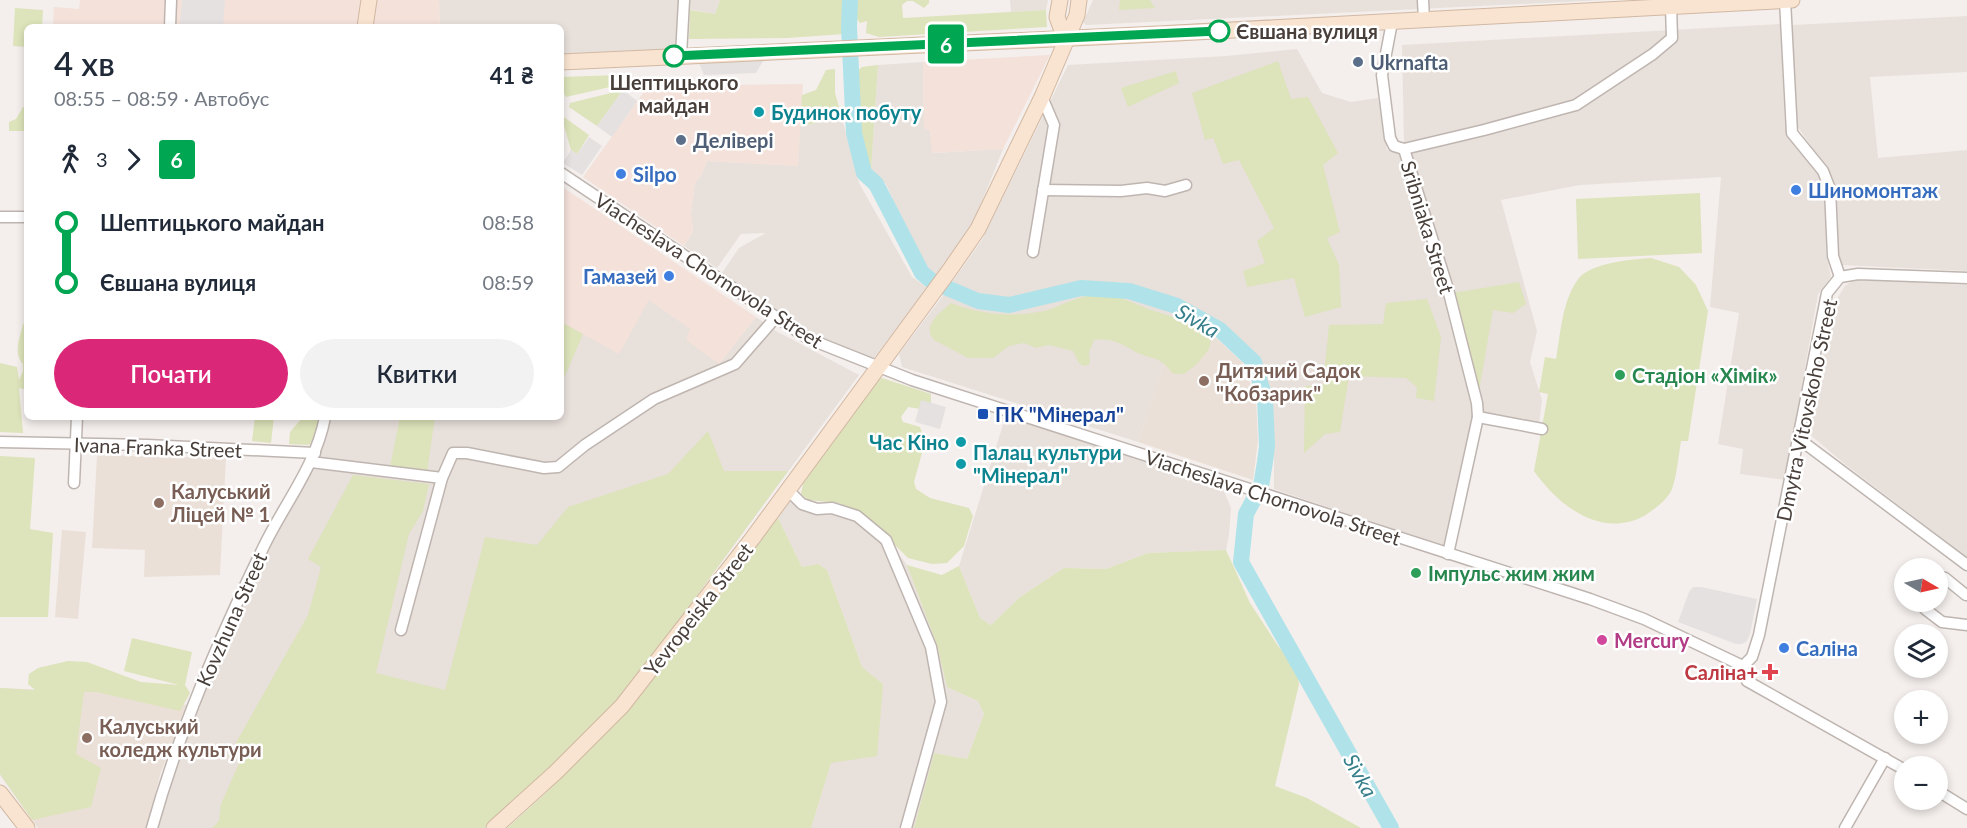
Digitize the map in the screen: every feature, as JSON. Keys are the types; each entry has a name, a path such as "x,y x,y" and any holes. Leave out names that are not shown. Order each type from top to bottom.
{"main road":[{"path":"365,24 369,0"},
{"path":"1060,0 1057,17 1065,39"},
{"name":"Yevropeiska Street","path":"494,828 556,772 622,706 949,271 978,229 1042,97 1077,15 1079,0"},
{"path":"564,62 825,48 1065,39 1792,0"},
{"path":"0,793 27,828"}],"street":[{"path":"170,24 171,0"},
{"path":"681,56 684,0"},
{"path":"1423,0 1424,20"},
{"path":"1785,0 1792,133 1823,171 1830,189 1833,256 1840,278"},
{"name":"Sribniaka Street","path":"1448,554 1478,417 1477,403 1448,289 1404,149 1576,105 1653,54 1672,38 1671,6"},
{"path":"1392,22 1382,75 1390,138 1394,146 1404,149"},
{"path":"1033,252 1054,125 1042,97"},
{"name":"Viacheslava Chornovola Street","path":"564,175 809,339 877,368 1590,599 1644,619 1743,666"},
{"path":"1043,190 1147,189 1165,191 1186,185"},
{"path":"0,217 24,217"},
{"name":"Dmytra Vitovskoho Street","path":"1743,666 1752,657 1759,634 1827,293 1840,278 1858,274 1967,278"},
{"path":"401,630 442,478 453,453 467,453 544,468 558,467 585,445 654,399 735,364 776,317"},
{"path":"1478,417 1542,429"},
{"path":"74,483 77,420"},
{"name":"Kovzhuna Street","path":"152,828 167,773 206,672 268,537 313,458 321,438 324,420"},
{"path":"1799,439 1967,565"},
{"name":"Ivana Franka Street","path":"0,442 147,445 313,458 442,478"},
{"path":"787,489 802,504 817,509 832,508 857,516 886,540 931,647 941,702 906,828"},
{"path":"1948,580 1966,595"},
{"path":"1930,612 1942,622 1967,625"},
{"path":"1743,666 1747,681 1894,763"},
{"path":"1845,828 1885,758"},
{"path":"1948,797 1967,809"}],"shaded area":[{"path":"80,0 363,0 359,24 53,24 54,7 79,9"},
{"path":"182,0 225,0 223,24 180,24"},
{"path":"374,0 439,0 440,24 370,24"},
{"path":"439,0 682,0 679,45 676,50 564,53 564,24 440,24"},
{"path":"688,0 720,0 715,14 687,9"},
{"path":"1010,0 1048,0 1046,10 1011,12"},
{"path":"1093,0 1605,0 1086,25 1083,22"},
{"path":"1967,16 1967,72 1870,77 1878,158 1967,150 1967,271 1842,265 1838,255 1836,190 1831,176 1796,124 1793,104 1793,25"},
{"path":"1780,24 1785,127 1789,137 1817,171 1825,196 1826,254 1831,277 1818,294 1785,480 1740,474 1743,449 1718,444 1739,313 1710,307 1721,177 1580,185 1501,200 1537,331 1530,362 1542,400 1539,424 1480,413 1409,154 1404,143 1402,45"},
{"path":"1297,49 1322,93 1351,102 1378,98 1387,150 1402,153 1463,354 1473,401 1473,435 1447,547 1274,489 1274,460 1269,414 1260,374 1247,353 1226,334 1213,318 1171,297 1121,282 1085,284 1007,302 982,299 950,285 982,240 1068,65 1226,56"},
{"path":"1050,55 1003,149 932,153 930,131 924,128 923,62"},
{"path":"763,61 756,73 704,75 699,63"},
{"path":"923,62 924,128 930,130 933,153 1003,149 974,221 936,277 925,270 886,184 871,170 878,65"},
{"path":"803,84 798,166 707,161 701,176 695,183 691,214 693,231 684,246 583,177 648,86"},
{"path":"623,90 637,101 612,137 597,126"},
{"path":"842,118 859,183 912,277 928,288 874,358 810,333 722,273 739,248 766,233 741,234 717,268 684,246 693,231 691,214 695,183 701,176 707,161 798,166 800,126"},
{"path":"589,137 602,146 582,175 564,164 571,150 577,154"},
{"path":"564,188 756,317 719,364 686,340 690,329 649,300 619,354 564,324"},
{"path":"1855,279 1967,285 1967,557 1846,465 1807,432 1834,304 1845,286"},
{"path":"945,293 982,307 1004,310 1081,294 1119,294 1180,314 1138,442 902,367 899,354"},
{"path":"649,300 691,329 719,364 756,317 776,331 859,375 621,699 484,828 157,828 171,774 205,685 272,539 314,467 326,439 329,420 564,420 564,321"},
{"name":"Дитячий Садок \"Кобзарик\"","path":"1180,314 1215,337 1242,362 1256,399 1258,440 1253,480 1138,442"},
{"path":"921,400 946,407 940,429 915,422"},
{"path":"1006,415 1223,489 1231,508 1226,550 1148,553 1106,569 1064,568 1020,597 991,625 980,618 959,566"},
{"name":"Калуський Ліцей № 1","path":"97,455 226,458 220,575 144,577 145,550 92,548"},
{"path":"791,501 807,513 831,511 854,517 894,548 907,565 937,645 947,687 978,701 984,714 967,759 934,753 914,828 811,828 831,763 883,684 862,667 827,570 818,564 802,567 778,518"},
{"path":"62,530 86,532 78,619 55,617"},
{"path":"1693,587 1757,599 1747,641 1736,644 1678,622"},
{"name":"Калуський коледж культури","path":"85,685 187,705 161,772 146,828 38,828 0,775 0,688 63,691"}],"green space":[{"path":"720,0 844,0 844,34 787,38 689,39 690,10 715,14"},
{"path":"856,0 929,0 924,8 913,1 907,1 902,5 903,18 1046,10 1047,27 879,37 866,33 867,21 860,23 854,15"},
{"path":"1120,0 1150,0 1155,8 1119,10"},
{"path":"15,8 43,10 42,24 24,24 24,47 13,46"},
{"path":"1278,61 1291,99 1308,97 1338,153 1323,165 1340,232 1327,238 1339,265 1341,307 1305,317 1294,278 1247,287 1243,271 1265,263 1257,241 1274,228 1239,160 1223,164 1213,138 1205,140 1192,93"},
{"path":"878,65 871,170 858,136 855,73 862,67"},
{"path":"835,69 835,93 842,118 800,126 802,95 816,90 826,70"},
{"path":"1176,71 1179,83 1128,107 1121,88"},
{"path":"620,75 626,82 566,97 564,77"},
{"path":"623,90 597,126 569,107 570,103"},
{"path":"24,107 24,131 9,131 9,122 16,119"},
{"path":"564,117 589,135 577,154 571,150"},
{"path":"1700,193 1702,253 1578,259 1576,199"},
{"name":"Стадіон «Хімік»","path":"1651,258 1679,267 1696,285 1708,311 1688,441 1681,441 1673,487 1659,505 1644,516 1628,522 1596,521 1582,515 1555,496 1534,471 1548,394 1539,392 1545,357 1556,359 1566,306 1579,278 1602,265"},
{"path":"1519,282 1526,304 1513,313 1493,310 1478,397 1453,293"},
{"path":"1092,295 1119,297 1192,323 1209,334 1211,340 1209,349 1197,364 1184,374 1173,374 1164,363 1111,340 1094,340 1089,352 1090,364 1084,366 1079,363 1073,351 1049,345 1036,348 1024,343 1009,346 993,358 968,358 934,340 931,335 931,325 934,320 951,303 987,313 1023,314 1048,310"},
{"path":"1427,299 1441,337 1434,401 1416,398 1417,387 1406,378 1349,376 1340,432 1325,434 1304,453 1305,386 1323,385 1329,325 1383,324 1386,303"},
{"path":"23,324 24,389 19,388 23,433 0,432 0,363 17,367 19,380 23,364 18,355 18,345"},
{"path":"564,324 583,334 564,378"},
{"path":"882,378 931,394 931,405 920,409 908,407 901,417 903,422 920,427 925,442 914,482 916,489 930,498 969,508 973,516 964,546 947,563 932,564 908,558 868,518 839,503 808,500 801,494 803,484 877,380"},
{"path":"255,420 274,420 271,443 252,441"},
{"path":"300,420 319,420 315,442 308,445 289,444 290,432"},
{"path":"399,420 435,420 427,472 390,467"},
{"path":"708,431 724,471 788,471 621,699 531,788 484,828 212,828 219,821 221,804 241,759 228,757 308,615 321,567 308,559 353,475 429,484 423,511 409,534 376,673 445,690 485,537 537,545 568,507 668,474"},
{"path":"0,456 35,458 30,529 53,533 48,617 0,617"},
{"path":"778,518 802,567 818,564 827,570 862,667 883,684 877,756 831,763 811,828 507,828 582,757 617,720 700,621"},
{"path":"1226,550 1250,603 1278,646 1296,665 1299,684 1275,786 1307,798 1361,828 914,828 934,753 967,759 984,714 978,701 947,687 937,645 907,565 942,575 959,566 980,618 991,625 1020,597 1064,568 1106,569 1148,553"},
{"path":"132,638 192,652 185,685 190,693 180,711 96,692 84,692 76,754 101,768 91,807 32,820 0,774 0,688 35,690 28,684 29,674 38,668 68,661 87,662 141,682 179,685 124,671"}],"waterway":[{"name":"Sivka","path":"850,0 849,27 854,133 864,173 876,184 922,273 933,282 978,301 1009,305 1081,288 1129,291 1177,306 1220,330 1254,362 1265,399 1267,446 1261,486 1246,514 1241,562 1391,828"}],"bus line":[{"name":"6","path":"674,56 1219,31"}],"place":[{"name":"Євшана вулиця","path":"1219,31"},
{"name":"Шептицького майдан","path":"674,56"},
{"name":"Ukrnafta","path":"1358,62"},
{"name":"Будинок побуту","path":"759,112"},
{"name":"Делівері","path":"681,140"},
{"name":"Silpo","path":"621,174"},
{"name":"Шиномонтаж","path":"1796,190"},
{"name":"Гамазей","path":"669,276"},
{"name":"Стадіон «Хімік»","path":"1620,375"},
{"name":"Дитячий Садок \"Кобзарик\"","path":"1204,381"},
{"name":"ПК \"Мінерал\"","path":"983,414"},
{"name":"Час Кіно","path":"961,442"},
{"name":"Палац культури \"Мінерал\"","path":"961,464"},
{"name":"Калуський Ліцей № 1","path":"159,503"},
{"name":"Імпульс жим жим","path":"1416,573"},
{"name":"Mercury","path":"1602,640"},
{"name":"Саліна","path":"1784,648"},
{"name":"Саліна+","path":"1770,672"},
{"name":"Калуський коледж культури","path":"87,738"}]}
